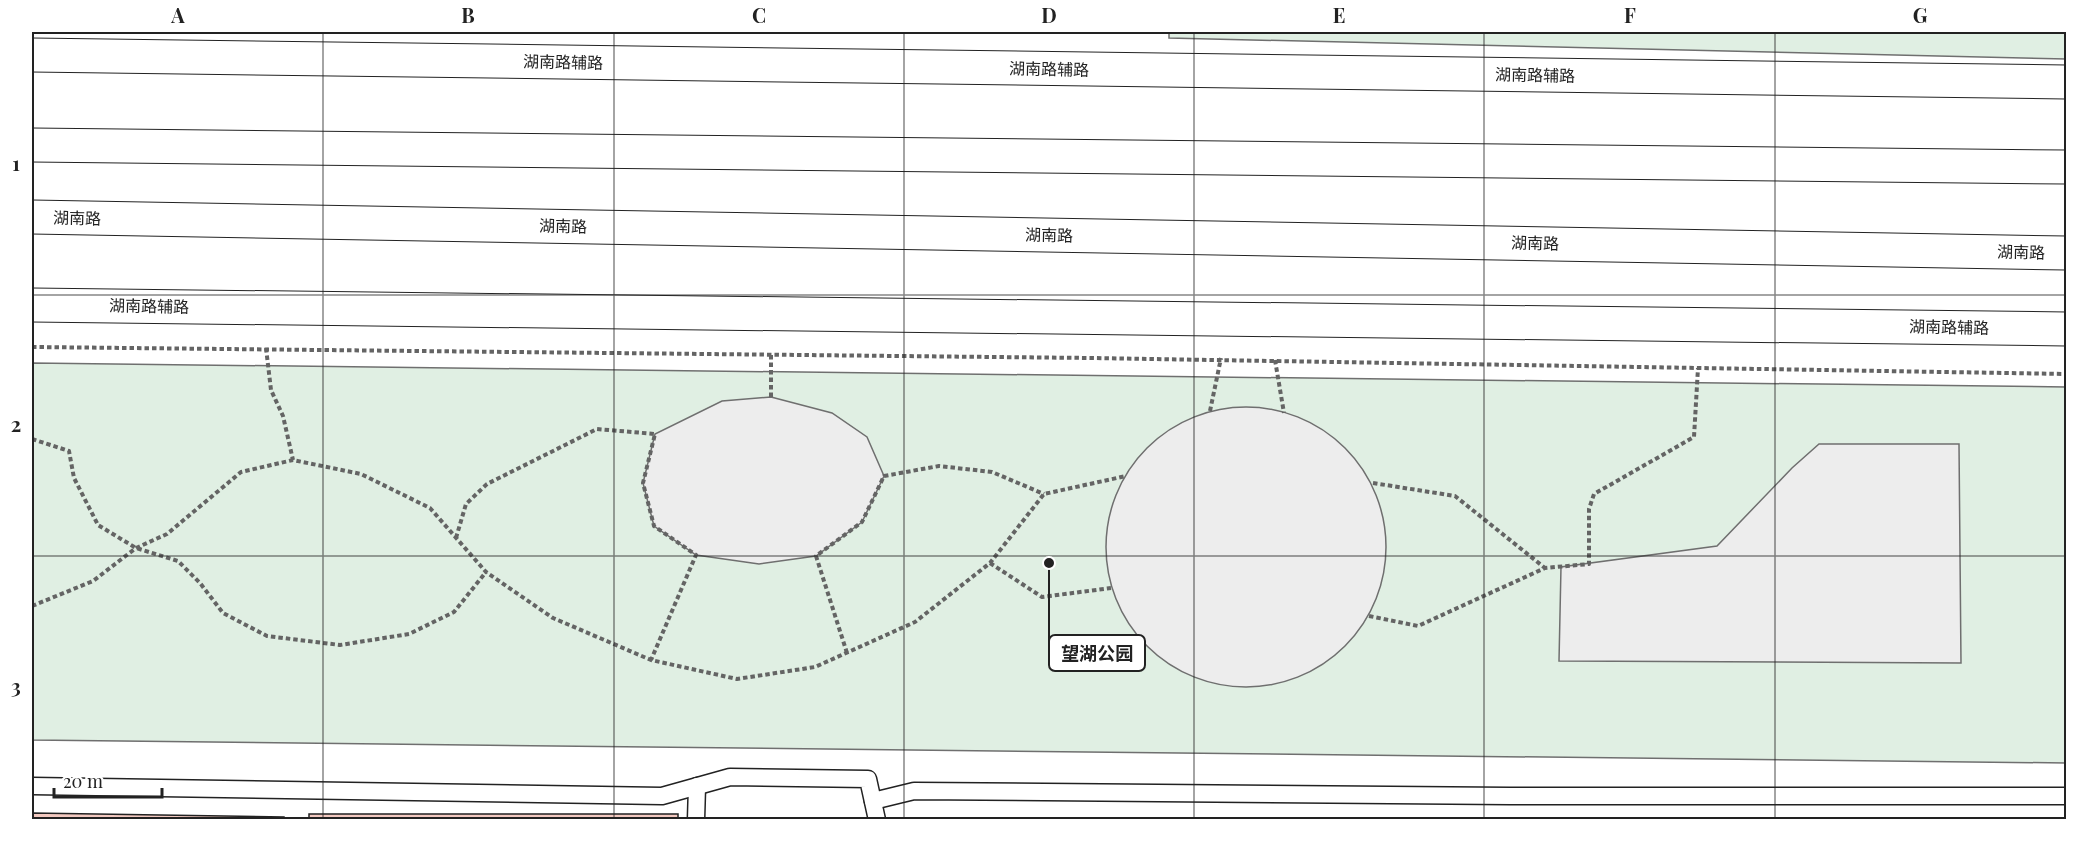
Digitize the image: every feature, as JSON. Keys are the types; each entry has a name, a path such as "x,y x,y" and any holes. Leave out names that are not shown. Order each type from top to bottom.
{"street":[{"name":"湖南路辅路","path":"32,55 2067,82"},
{"path":"32,145 2067,167"},
{"name":"湖南路","path":"32,217 2067,253"},
{"name":"湖南路辅路","path":"32,305 2067,329"}],"lane":[{"path":"32,786 662,796 730,777 868,779 877,819"},
{"path":"696,819 697,786"},
{"path":"873,801 914,791 1510,796 2067,795"}],"path":[{"path":"266,308 266,349 271,390 283,416 293,460"},
{"path":"771,397 772,314"},
{"path":"1210,411 1229,319"},
{"path":"1269,320 1284,412"},
{"path":"32,347 1220,360 2067,374"},
{"path":"1369,616 1418,626 1545,568 1589,564 1589,509 1594,494 1694,437 1698,368"},
{"path":"456,538 466,504 487,484 597,429 656,434 643,483 654,526 696,555 651,660"},
{"path":"32,439 69,451 74,478 98,525 136,548 178,561 200,583 222,613 267,636 340,645 409,634 454,612 486,572"},
{"path":"32,606 93,581 136,548 167,534 241,472 293,460 361,474 430,508 486,572 553,618 651,660 737,679 815,667 915,622 990,563 1044,494"},
{"path":"847,653 816,556 862,522 884,476 939,466 992,472 1044,494 1126,476"},
{"path":"1373,483 1455,496 1545,568"},
{"path":"990,563 1042,597 1111,588"}],"green space":[{"path":"1169,32 2066,32 2066,59 1169,38"},
{"path":"32,363 2066,387 2066,763 32,740"}],"shaded area":[{"path":"771,397 832,413 867,437 884,476 862,522 816,556 759,564 696,555 654,526 643,483 655,434 722,401"},
{"path":"1246,407 1273,410 1300,418 1324,430 1345,448 1363,469 1375,493 1383,520 1386,547 1383,574 1375,601 1363,625 1345,646 1324,664 1300,676 1273,684 1246,687 1219,684 1192,676 1168,664 1147,646 1129,625 1117,601 1109,574 1106,547 1109,520 1117,493 1129,469 1147,448 1168,430 1192,418 1219,410"},
{"path":"1819,444 1959,444 1961,663 1559,661 1561,567 1717,546 1792,468"}],"building":[{"path":"32,813 284,817 284,820 32,820"},
{"path":"309,814 678,814 678,820 309,820"}],"place":[{"name":"望湖公园","path":"1049,563"}]}
